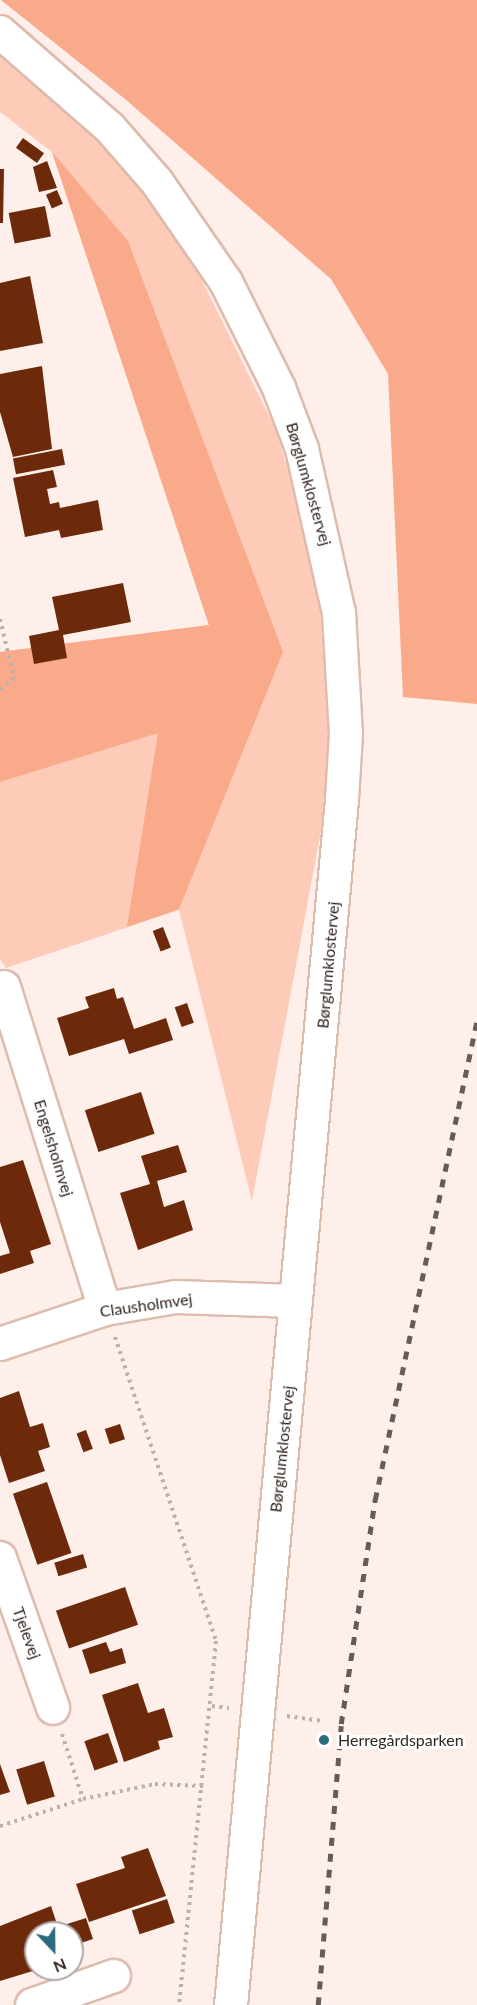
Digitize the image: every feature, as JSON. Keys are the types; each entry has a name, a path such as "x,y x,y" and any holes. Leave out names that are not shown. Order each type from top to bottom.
{"street":[{"name":"Børglumklostervej","path":"0,32 110,128 192,230 241,309 279,388 321,513 339,613 346,734 231,2005"},
{"name":"Engelsholmvej","path":"4,987 105,1309"},
{"name":"Clausholmvej","path":"0,1344 105,1309 176,1297 296,1301"},
{"name":"Tjelevej","path":"0,1558 53,1708"},
{"path":"32,2005 114,1976"}],"path":[{"path":"0,619 14,678 0,690"},
{"path":"105,1309 216,1641 179,2005"},
{"path":"53,1708 82,1799"},
{"path":"0,1826 82,1799 155,1784 203,1786"}],"shaded area":[{"path":"1,0 477,0 477,704 403,697 388,374 331,279 125,99"},
{"path":"0,57 88,131 179,234 276,430 310,544 329,673 326,804 252,1201 179,910 6,968 0,959 0,652 209,625 52,152 0,112"},
{"path":"52,152 128,241 283,652 179,909 127,927 158,733 0,782 0,652 209,625"}],"building":[{"path":"23,138 44,153 37,163 16,148"},
{"path":"47,161 57,188 39,192 33,167"},
{"path":"0,169 4,169 3,223 0,223"},
{"path":"57,190 63,204 52,208 46,195"},
{"path":"45,206 51,236 15,243 9,213"},
{"path":"30,276 43,343 0,351 0,283"},
{"path":"42,366 52,449 13,457 0,412 0,374"},
{"path":"62,449 65,465 16,474 13,459"},
{"path":"53,470 57,487 47,489 50,504 59,502 60,508 98,500 103,530 61,538 59,530 25,537 13,478"},
{"path":"123,583 131,622 63,635 67,658 34,664 29,636 59,630 52,597"},
{"path":"163,927 171,948 161,951 153,931"},
{"path":"114,988 117,999 123,997 134,1029 166,1018 173,1040 129,1054 124,1039 69,1056 57,1018 89,1008 85,997"},
{"path":"187,1003 194,1023 182,1027 175,1007"},
{"path":"141,1092 155,1134 98,1152 85,1110"},
{"path":"178,1145 187,1172 157,1181 164,1207 184,1200 193,1230 138,1250 120,1193 150,1184 141,1156"},
{"path":"23,1160 51,1244 30,1251 34,1263 0,1274 0,1256 10,1253 0,1222 0,1167"},
{"path":"19,1391 30,1427 43,1423 50,1447 38,1451 45,1471 9,1483 0,1455 0,1398"},
{"path":"120,1424 125,1439 110,1444 105,1429"},
{"path":"86,1430 93,1449 83,1452 77,1433"},
{"path":"47,1482 71,1553 37,1565 13,1494"},
{"path":"83,1554 87,1567 58,1576 54,1563"},
{"path":"125,1587 138,1625 69,1649 56,1611"},
{"path":"106,1642 110,1652 122,1648 126,1663 90,1674 82,1650"},
{"path":"138,1683 148,1713 164,1708 173,1737 158,1741 160,1749 124,1762 102,1695"},
{"path":"108,1733 118,1762 94,1770 84,1741"},
{"path":"44,1761 55,1796 27,1805 16,1769"},
{"path":"0,1764 10,1792 0,1795"},
{"path":"148,1848 166,1896 89,1922 76,1884 125,1868 121,1857"},
{"path":"167,1899 175,1923 140,1934 132,1910"},
{"path":"51,1906 56,1921 24,1921 24,1974 0,1981 0,1926"},
{"path":"86,1918 93,1939 84,1942 84,1921 77,1921"}],"railway":[{"path":"318,2005 341,1724 375,1500 477,1019"}],"place":[{"name":"Herregårdsparken","path":"324,1740"}]}
